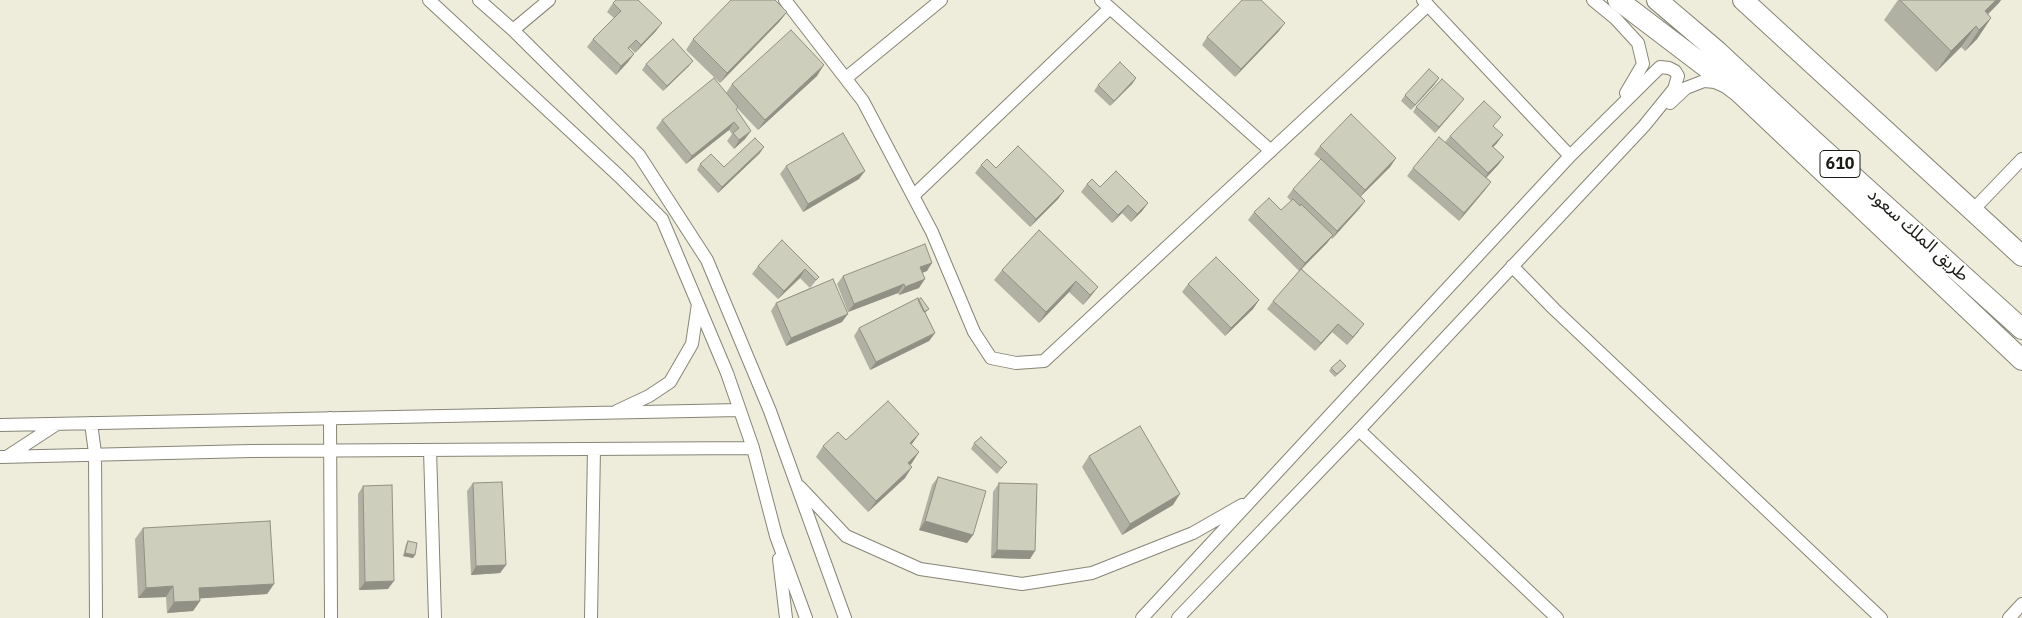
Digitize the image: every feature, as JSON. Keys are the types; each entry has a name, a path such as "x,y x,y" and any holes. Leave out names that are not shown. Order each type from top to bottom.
{"main road":[{"path":"1618,0 1739,92 2022,360"},
{"name":"طريق الملك سعود","path":"1658,0 1718,51 1815,142 2022,329"},
{"path":"1743,0 2022,256"},
{"path":"1844,191 1859,194 2022,336"}],"street":[{"path":"429,0 619,176 662,219 727,373 753,448 776,536 806,618"},
{"path":"479,0 513,30 640,155 707,260 770,411 845,618"},
{"path":"513,30 549,0"},
{"path":"785,0 863,101 932,232 974,332 991,358 1016,363 1044,361 1271,150 1426,2 1570,156"},
{"path":"846,78 941,0"},
{"path":"1593,0 1616,18 1638,42 1643,64 1618,106"},
{"path":"913,196 1105,4 1271,150"},
{"path":"1142,618 1618,106 1660,67 1675,71 1678,76 1674,90 1644,126 1359,430 1178,618"},
{"path":"1644,126 1686,88 1704,81 1715,82 1739,92"},
{"path":"1972,211 2022,159"},
{"path":"1512,266 1561,315 1881,618"},
{"path":"614,413 649,396 670,382 692,344 698,304"},
{"path":"0,425 740,410"},
{"path":"330,418 331,618"},
{"path":"91,423 95,453 96,618"},
{"path":"4,457 57,424"},
{"path":"1359,430 1556,618"},
{"path":"4,457 95,453 330,450 753,448"},
{"path":"591,618 594,449"},
{"path":"430,450 435,618"},
{"path":"796,483 846,536 920,569 1022,584 1092,573 1194,533 1253,499"},
{"path":"776,536 786,618"},
{"path":"2009,618 2022,604"}],"building":[{"path":"616,0 638,0 662,23 641,45 636,40 628,48 634,54 621,66 593,39 621,11 613,3"},
{"path":"731,0 775,0 787,12 727,73 693,39"},
{"path":"1242,0 1261,0 1285,23 1241,69 1207,37"},
{"path":"1900,0 1996,0 1985,11 1991,18 1979,30 1976,26 1951,51"},
{"path":"791,30 824,65 765,120 732,84"},
{"path":"673,39 693,61 667,86 646,64"},
{"path":"1120,62 1136,78 1114,101 1098,85"},
{"path":"1429,69 1439,78 1415,105 1405,95"},
{"path":"714,78 738,107 736,109 751,131 739,140 733,133 739,128 734,122 692,156 662,120"},
{"path":"1442,79 1464,99 1439,127 1416,107"},
{"path":"1484,101 1501,117 1493,126 1503,135 1492,146 1504,157 1488,173 1450,136"},
{"path":"1351,114 1396,158 1365,190 1320,146"},
{"path":"843,133 865,171 808,204 786,166"},
{"path":"1439,137 1491,182 1464,213 1413,168"},
{"path":"755,138 764,147 722,187 700,164 711,154 724,167"},
{"path":"1018,146 1064,191 1036,219 981,165 987,159 996,168"},
{"path":"1321,159 1365,201 1337,231 1293,189"},
{"path":"1116,171 1148,203 1137,214 1128,205 1118,215 1087,184 1092,179 1100,187"},
{"path":"1269,198 1281,210 1293,199 1300,206 1301,204 1333,235 1305,263 1254,212"},
{"path":"1039,230 1098,287 1090,295 1076,281 1046,312 1002,270"},
{"path":"782,240 819,277 816,280 805,269 784,291 758,266"},
{"path":"925,244 932,263 920,267 925,279 905,287 904,284 854,304 843,276"},
{"path":"1216,257 1259,300 1231,328 1188,284"},
{"path":"1301,269 1364,324 1353,337 1338,324 1321,343 1273,301"},
{"path":"833,279 848,314 791,338 776,303"},
{"path":"918,298 935,333 876,362 859,328"},
{"path":"921,298 929,309 924,312 918,300"},
{"path":"1340,360 1346,366 1337,374 1331,368"},
{"path":"888,401 919,434 910,443 919,452 908,463 912,467 876,501 823,446 838,432 846,440"},
{"path":"1140,426 1180,494 1130,524 1089,456"},
{"path":"981,437 1007,462 1001,468 974,443"},
{"path":"938,477 986,491 973,535 925,521"},
{"path":"502,482 506,565 476,566 473,483"},
{"path":"999,483 1037,484 1035,551 997,550"},
{"path":"392,485 394,581 365,582 363,486"},
{"path":"270,521 274,584 199,588 200,601 174,602 173,586 146,588 143,528"},
{"path":"408,541 417,543 415,555 405,553"}]}
